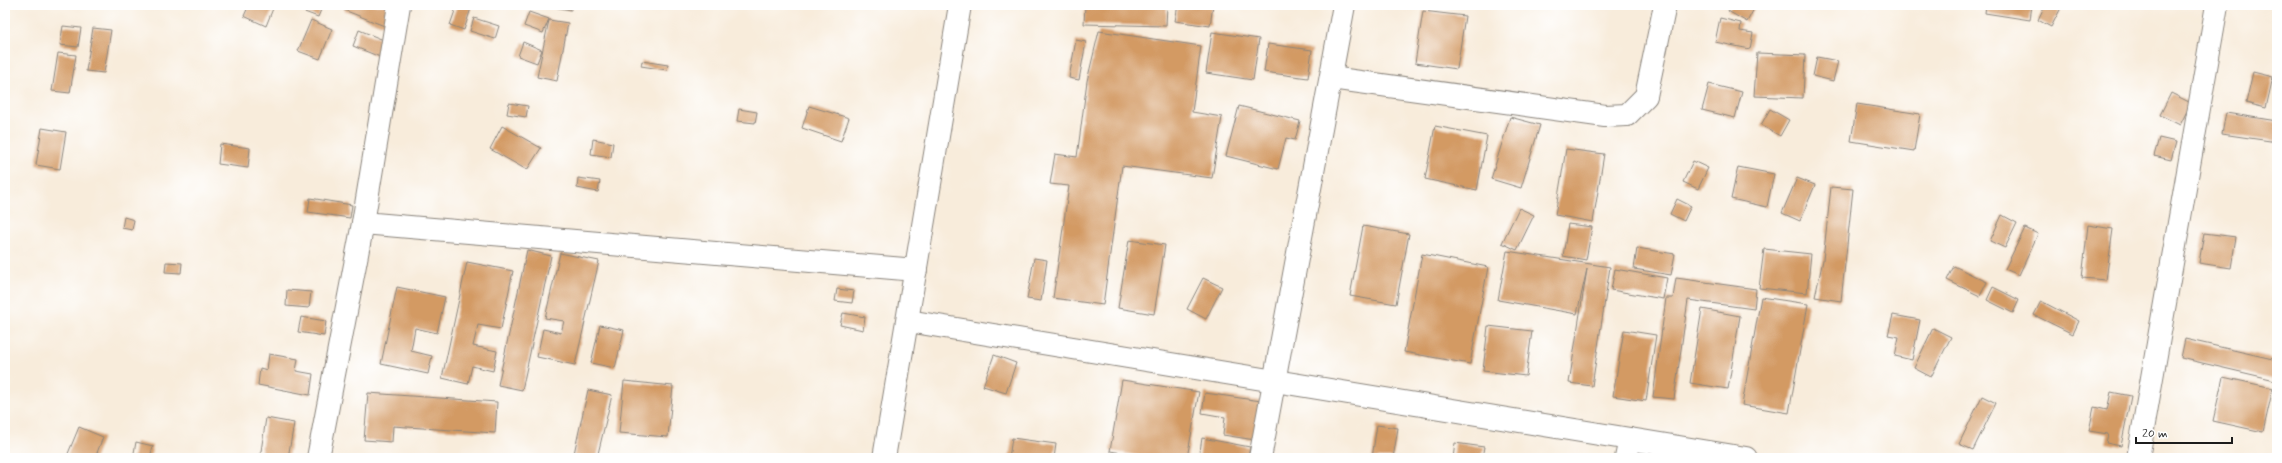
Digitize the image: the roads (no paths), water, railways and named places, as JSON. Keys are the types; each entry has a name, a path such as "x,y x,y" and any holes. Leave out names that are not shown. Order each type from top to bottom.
{"street":[{"path":"318,458 363,222 399,5"},
{"path":"884,458 960,5"},
{"path":"1260,458 1344,5"},
{"path":"1331,78 1605,116 1627,115 1646,96 1665,5"},
{"path":"2138,458 2217,5"},
{"path":"363,222 916,270"},
{"path":"908,321 1275,379 1628,448 1746,458"}]}
